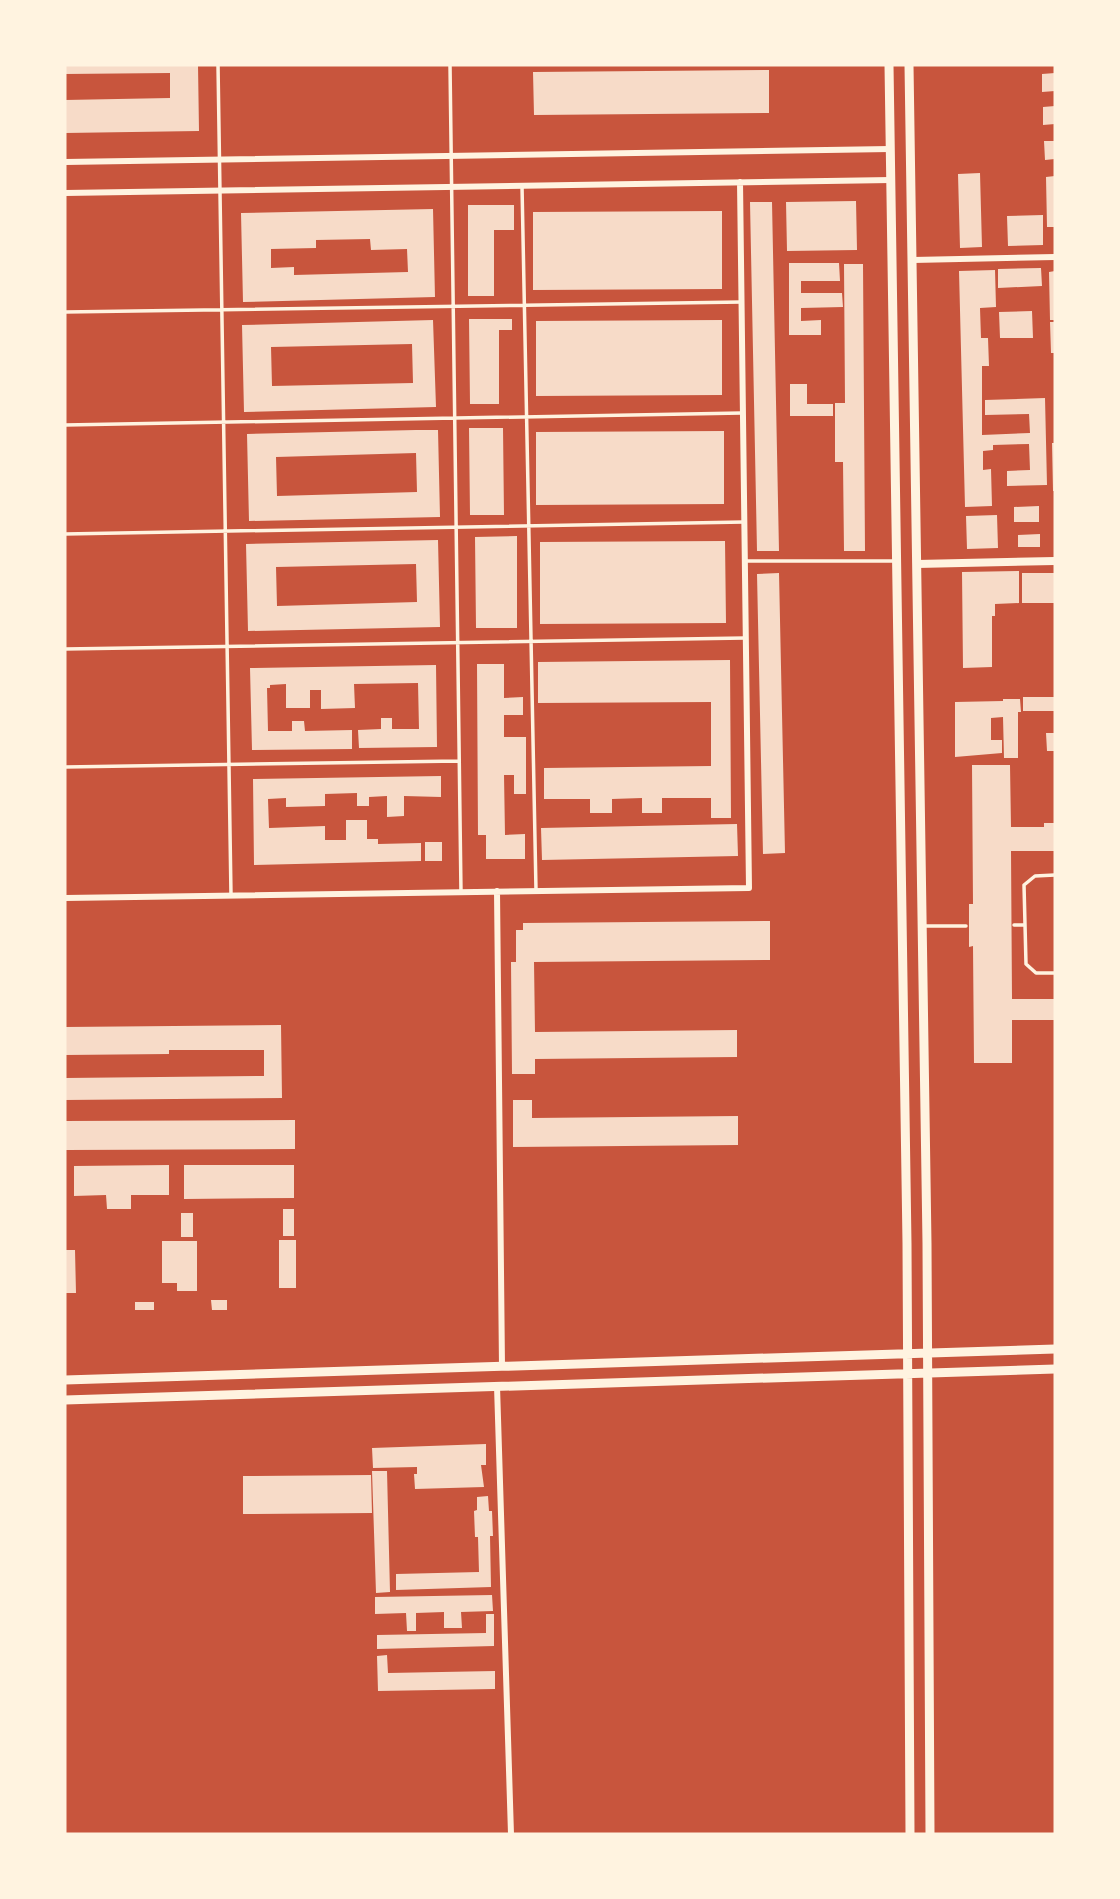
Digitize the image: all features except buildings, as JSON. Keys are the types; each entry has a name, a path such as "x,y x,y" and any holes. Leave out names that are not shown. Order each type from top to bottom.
{"main road":[{"path":"889,65 897,561 917,1353 928,1373 930,1834"},
{"path":"909,65 922,926 917,1353 907,1373 910,1834"},
{"path":"65,1380 1055,1349"},
{"path":"65,1400 1055,1369"}],"street":[{"path":"65,162 890,149"},
{"path":"65,193 891,180"},
{"path":"65,898 749,888 740,182"},
{"path":"913,260 1055,257"},
{"path":"917,564 1055,561"},
{"path":"497,891 502,1367"},
{"path":"497,1386 511,1834"}],"lane":[{"path":"218,65 231,895"},
{"path":"450,65 461,892"},
{"path":"522,186 536,891"},
{"path":"65,312 741,302"},
{"path":"65,425 743,413"},
{"path":"65,534 744,522"},
{"path":"745,561 897,561"},
{"path":"65,649 746,638"},
{"path":"65,767 459,761"},
{"path":"1055,876 1035,876 1024,885 1026,964 1036,974 1055,973"},
{"path":"1014,925 1025,925"},
{"path":"922,926 966,926"}]}
